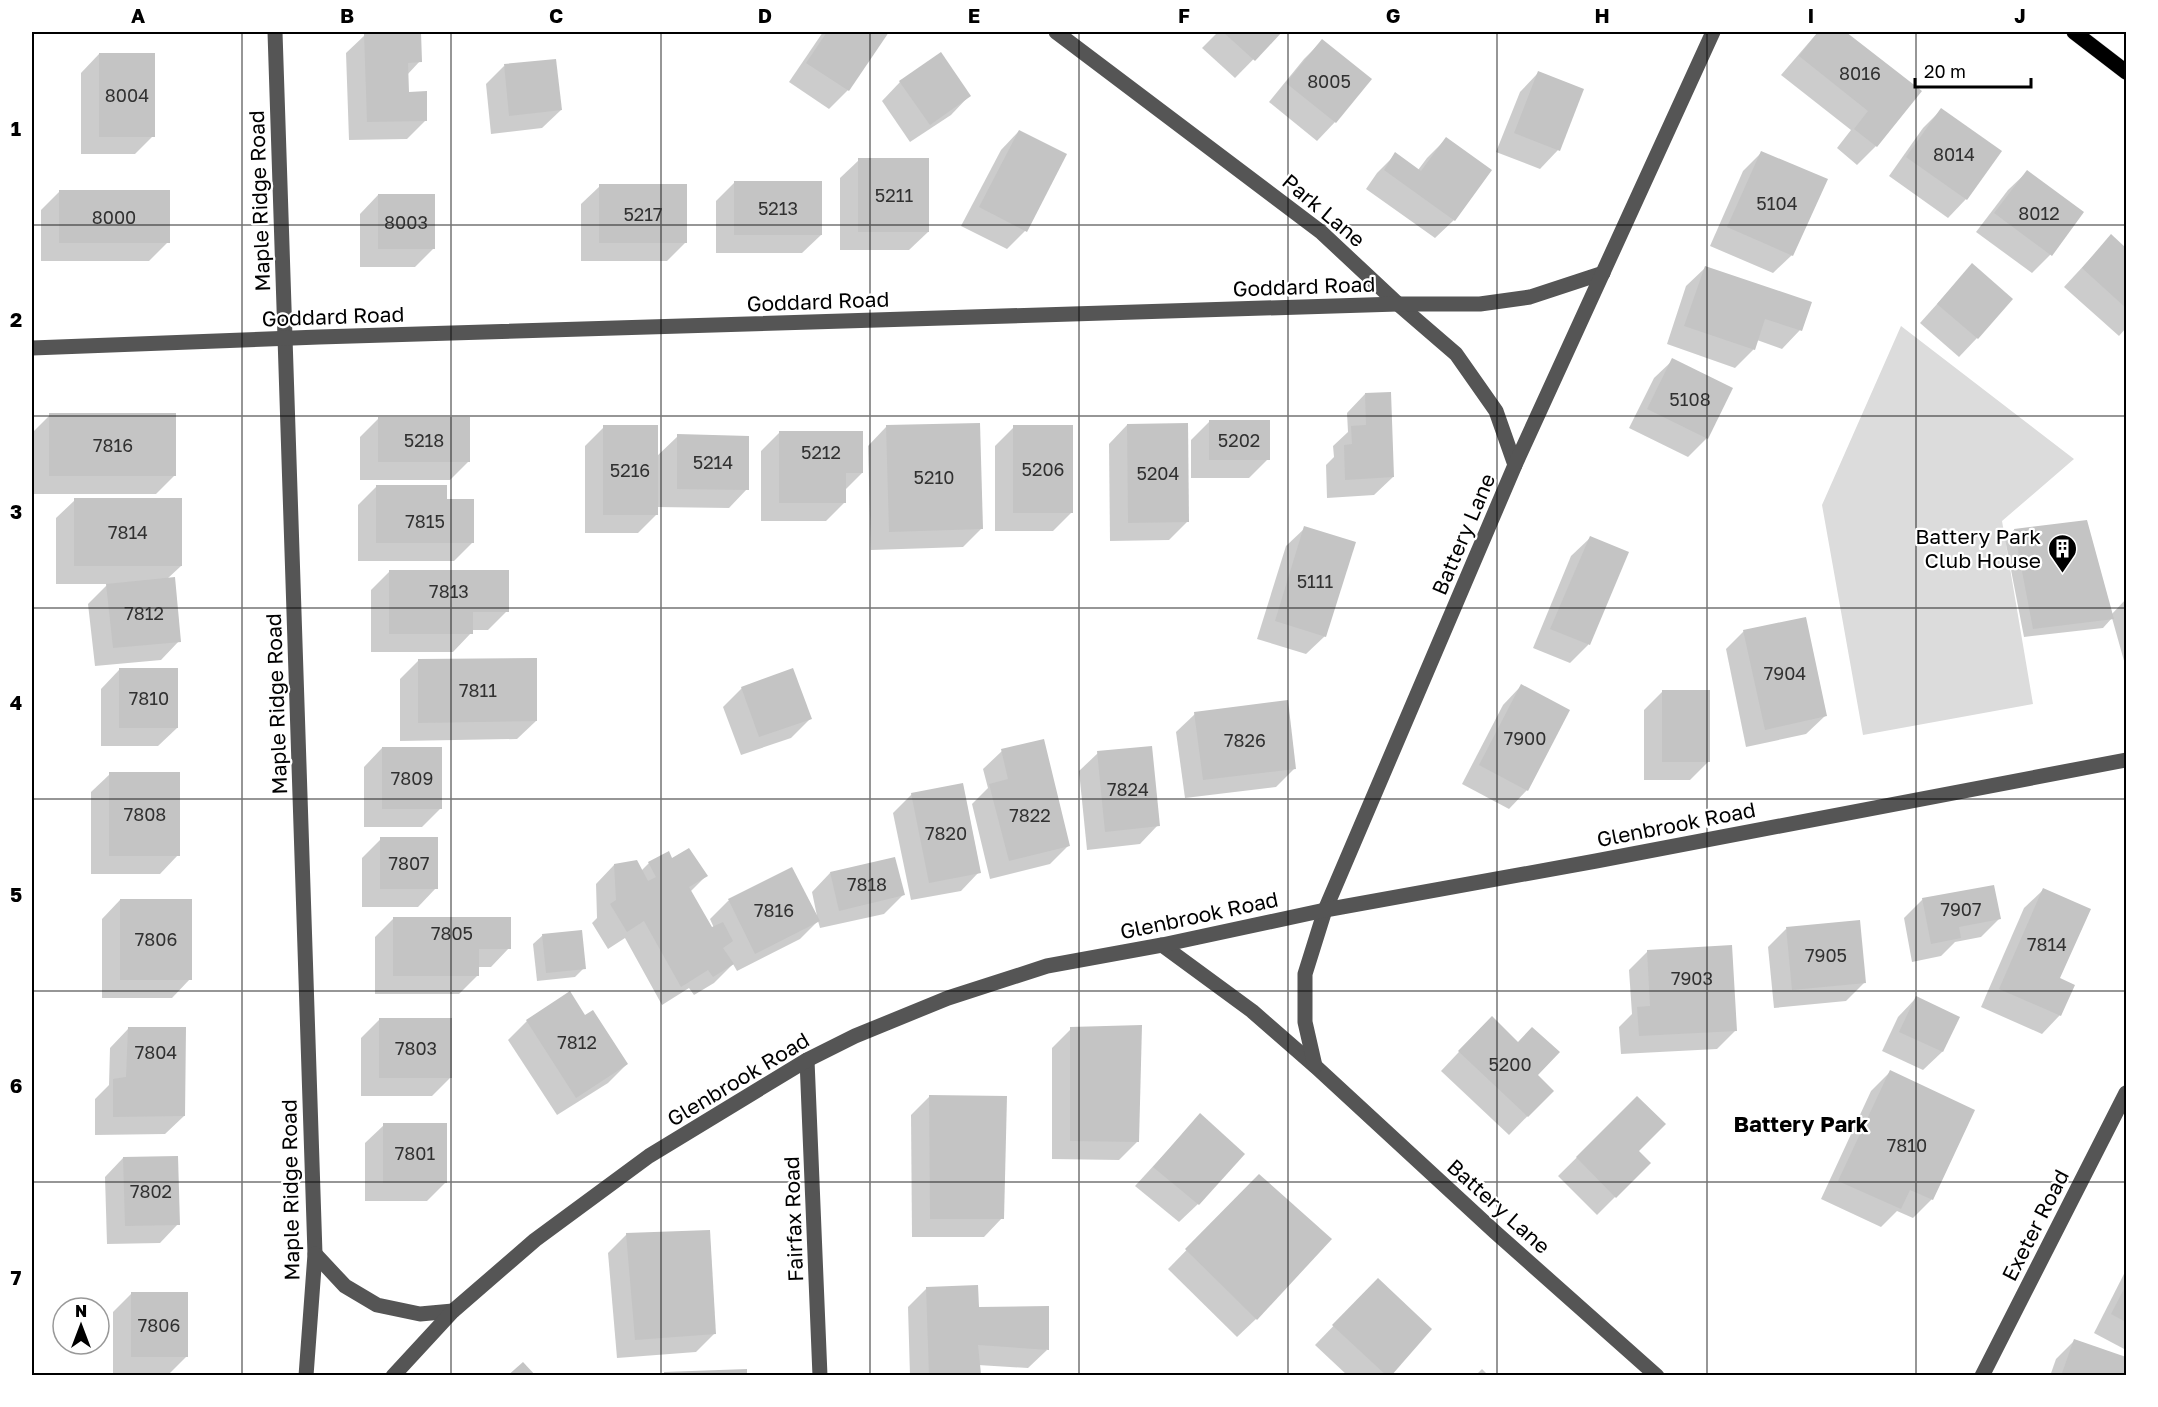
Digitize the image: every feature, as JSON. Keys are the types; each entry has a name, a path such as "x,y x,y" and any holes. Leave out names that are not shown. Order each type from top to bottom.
{"main road":[{"path":"2074,32 2127,72"}],"street":[{"name":"Maple Ridge Road","path":"275,32 315,1254 306,1376"},
{"name":"Park Lane","path":"1056,32 1321,232 1456,354 1496,411 1515,465"},
{"name":"Battery Lane","path":"1315,1066 1305,1022 1305,974 1325,909 1515,465 1713,32"},
{"name":"Goddard Road","path":"32,348 1398,304 1480,304 1530,297 1603,273"},
{"name":"Glenbrook Road","path":"393,1376 453,1311 535,1240 649,1156 807,1060 855,1036 948,998 1047,966 1162,945 1325,909 1604,859 2127,760"},
{"name":"Battery Lane","path":"1162,945 1252,1011 1657,1376"},
{"name":"Fairfax Road","path":"807,1060 820,1376"},
{"name":"Exeter Road","path":"1982,1376 2127,1094"},
{"path":"315,1254 345,1286 377,1305 420,1314 453,1311"}],"shaded area":[{"path":"1901,326 2074,459 2002,521 2033,704 1863,735 1822,505"}],"building":[{"path":"421,32 422,62 408,63 409,92 427,91 427,121 367,122 364,33"},
{"path":"827,32 889,32 849,91 806,63"},
{"path":"1223,32 1282,32 1255,61"},
{"path":"1818,32 1846,32 1922,91 1877,147 1854,129 1868,111 1799,56"},
{"path":"1322,39 1372,79 1336,123 1286,83"},
{"path":"941,52 971,96 930,125 899,81"},
{"path":"99,53 155,53 155,137 99,137"},
{"path":"556,59 562,110 509,116 504,64"},
{"path":"1538,71 1584,89 1560,151 1514,133"},
{"path":"1941,108 2002,151 1967,200 1906,157"},
{"path":"1019,130 1067,154 1027,232 979,207"},
{"path":"1446,137 1492,170 1455,221 1384,170 1395,152 1421,171"},
{"path":"1761,151 1828,179 1793,256 1727,227"},
{"path":"858,158 929,158 929,232 858,232"},
{"path":"2027,170 2084,212 2052,256 1994,213"},
{"path":"734,181 822,181 822,235 734,235"},
{"path":"599,184 687,184 687,243 599,243"},
{"path":"59,190 170,190 170,243 59,243"},
{"path":"378,194 435,194 435,249 378,249"},
{"path":"2111,234 2126,248 2126,308 2082,268"},
{"path":"1972,263 2013,299 1978,339 1937,304"},
{"path":"1705,266 1812,302 1802,331 1765,319 1755,350 1684,326"},
{"path":"1672,358 1733,388 1708,439 1647,409"},
{"path":"1391,392 1394,477 1345,480 1344,445 1352,444 1351,426 1366,425 1365,393"},
{"path":"49,413 176,413 176,476 49,476"},
{"path":"378,417 470,417 470,462 378,462"},
{"path":"1209,420 1270,420 1270,460 1209,460"},
{"path":"980,423 983,529 889,532 886,425"},
{"path":"1188,423 1189,522 1128,523 1127,424"},
{"path":"603,425 658,425 658,515 603,515"},
{"path":"1013,425 1073,425 1073,513 1013,513"},
{"path":"779,431 863,431 863,473 846,473 846,503 779,503"},
{"path":"677,434 749,436 749,490 677,489"},
{"path":"376,485 447,485 447,499 474,499 474,543 376,543"},
{"path":"74,498 182,498 182,566 74,566"},
{"name":"Battery Park Club House","path":"2087,520 2114,619 2033,629 2014,529"},
{"path":"1304,526 1356,542 1326,637 1275,621"},
{"path":"1590,536 1629,552 1590,645 1550,629"},
{"path":"389,570 509,570 509,612 473,612 473,634 389,634"},
{"path":"175,577 181,642 113,648 106,584"},
{"path":"1806,617 1827,716 1765,730 1743,630"},
{"path":"537,658 537,721 418,723 418,659"},
{"path":"119,668 178,668 178,728 119,728"},
{"path":"793,668 812,719 759,737 741,687"},
{"path":"1521,684 1570,710 1528,791 1479,765"},
{"path":"1662,690 1710,690 1710,762 1662,762"},
{"path":"1288,700 1296,769 1203,780 1194,712"},
{"path":"1044,739 1070,846 1009,861 989,784 1008,779 1001,749"},
{"path":"1152,746 1160,826 1105,832 1097,751"},
{"path":"382,747 442,747 442,809 382,809"},
{"path":"109,772 180,772 180,856 109,856"},
{"path":"963,783 981,873 929,883 911,793"},
{"path":"380,837 438,837 438,889 380,889"},
{"path":"689,848 708,876 689,887 712,927 723,922 733,941 723,948 734,964 713,977 708,970 681,987 644,921 627,932 610,904 616,900 614,864 637,860 648,881 656,877 648,862 669,851 672,858"},
{"path":"895,857 905,895 839,911 830,872"},
{"path":"792,867 820,921 755,954 728,899"},
{"path":"1994,885 2001,919 1959,927 1961,938 1931,944 1922,898"},
{"path":"2043,888 2091,909 2060,978 2075,985 2061,1016 1999,989"},
{"path":"120,899 192,899 192,980 120,980"},
{"path":"393,917 511,917 511,949 479,949 479,976 393,976"},
{"path":"1860,920 1866,983 1792,990 1786,927"},
{"path":"582,930 586,969 546,973 542,934"},
{"path":"1732,945 1737,1031 1639,1036 1637,1007 1650,1006 1647,950"},
{"path":"570,991 585,1015 593,1010 628,1064 576,1098 526,1020"},
{"path":"1916,996 1960,1017 1943,1052 1899,1032"},
{"path":"1492,1016 1518,1042 1532,1027 1560,1052 1538,1075 1554,1091 1528,1117 1458,1051"},
{"path":"379,1018 452,1018 452,1078 379,1078"},
{"path":"1142,1025 1139,1142 1070,1141 1070,1027"},
{"path":"128,1027 186,1027 185,1116 113,1117 113,1079 126,1077"},
{"path":"1890,1070 1975,1110 1933,1200 1910,1190 1901,1209 1838,1181"},
{"path":"929,1095 1007,1096 1004,1219 930,1219"},
{"path":"1637,1096 1666,1124 1639,1151 1651,1163 1616,1198 1576,1157"},
{"path":"1200,1113 1245,1154 1199,1205 1153,1167"},
{"path":"383,1123 447,1123 447,1183 383,1183"},
{"path":"178,1156 180,1225 125,1226 123,1157"},
{"path":"1259,1174 1332,1239 1257,1320 1185,1249"},
{"path":"710,1230 716,1334 635,1340 626,1233"},
{"path":"1378,1278 1432,1329 1391,1376 1387,1376 1332,1325"},
{"path":"978,1285 979,1307 1049,1306 1049,1350 978,1345 981,1374 929,1376 926,1287"},
{"path":"2126,1285 2126,1322 2111,1314"},
{"path":"131,1292 188,1292 188,1357 131,1357"},
{"path":"2074,1339 2126,1357 2126,1376 2061,1376"},
{"path":"523,1362 536,1376 507,1376"},
{"path":"747,1369 747,1376 664,1376 664,1372"}],"place":[{"name":"Battery Park Club House","path":"2062,574"}],"district":[{"name":"Battery Park","path":"1801,1123"}]}
